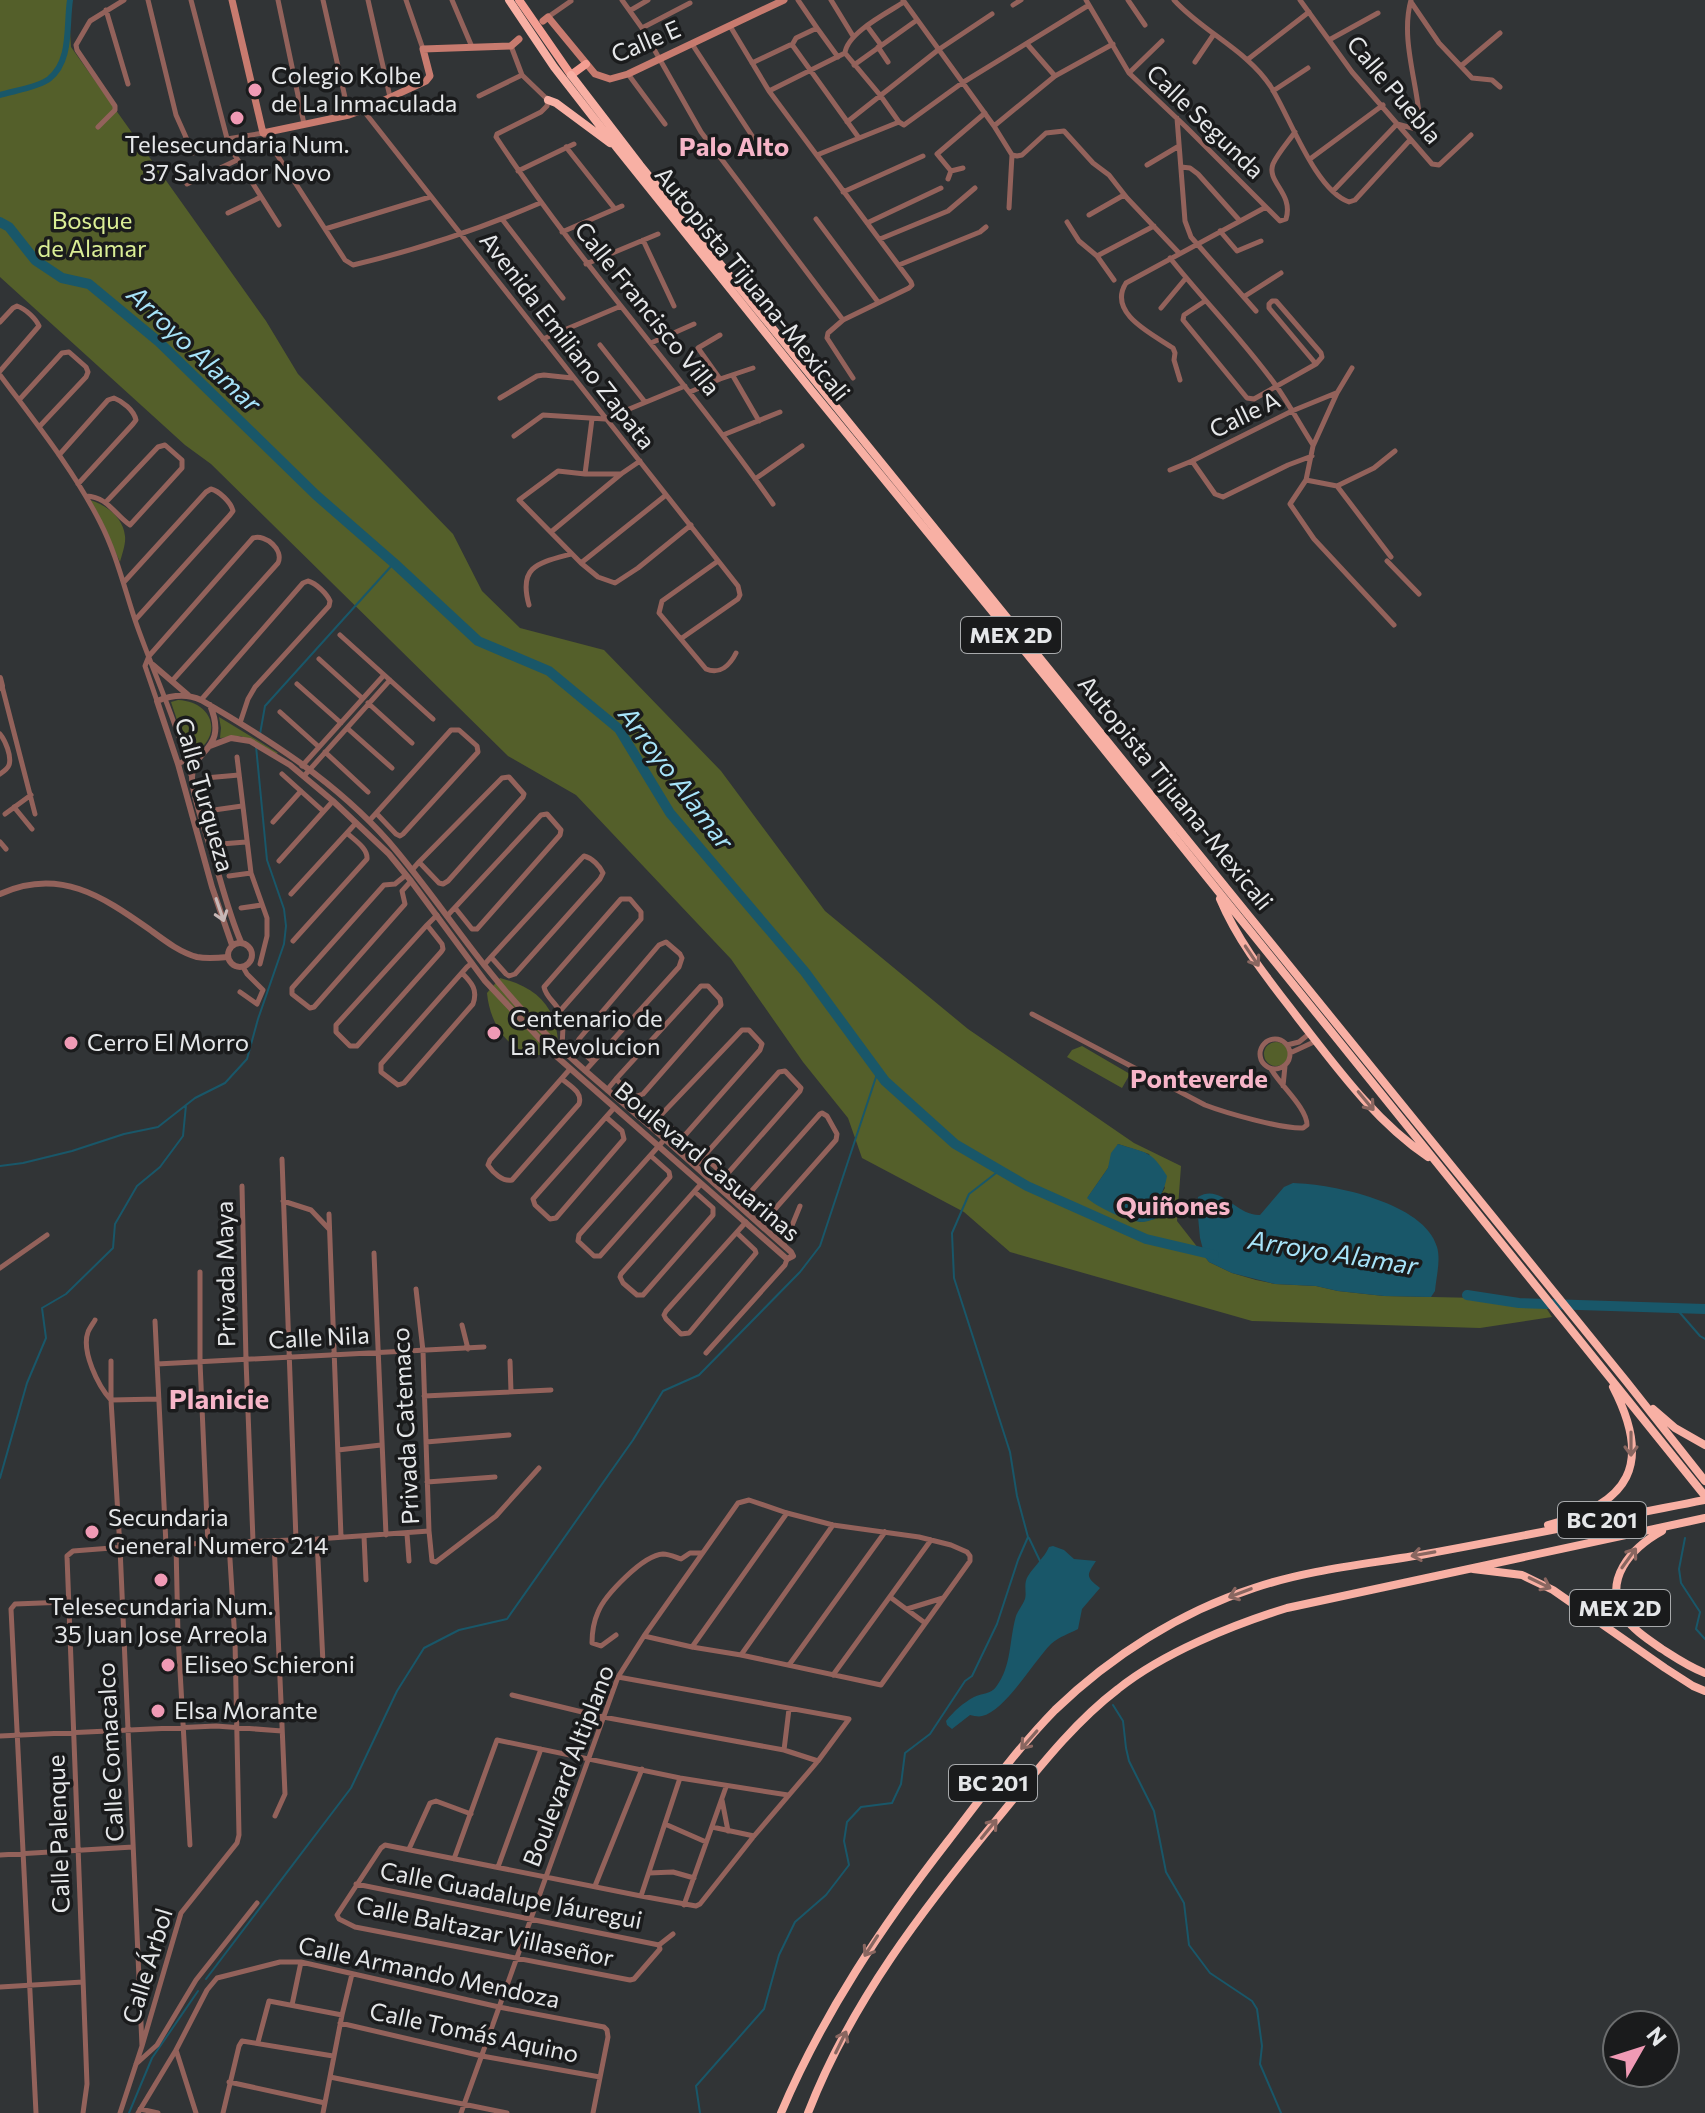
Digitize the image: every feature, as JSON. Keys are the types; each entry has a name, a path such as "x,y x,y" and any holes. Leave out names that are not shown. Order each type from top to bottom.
{"highway":[{"name":"Autopista Tijuana-Mexicali","path":"509,0 554,67 617,148 1438,1164 1522,1262"},
{"name":"Autopista Tijuana-Mexicali","path":"519,0 571,75 640,165 1522,1262 1602,1359 1626,1381"},
{"path":"571,75 586,64"},
{"path":"548,103 556,103 617,148"},
{"path":"1215,888 1226,914 1251,956 1313,1037 1378,1116 1438,1164"},
{"name":"Autopista Tijuana-Mexicali","path":"1602,1359 1606,1372"},
{"path":"1499,1540 1592,1511 1609,1500 1623,1483 1632,1454 1631,1432 1622,1404 1606,1372"},
{"name":"MEX 2D","path":"1606,1372 1701,1481 1705,1498"},
{"path":"1626,1381 1701,1481"},
{"name":"MEX 2D","path":"1626,1381 1675,1428 1705,1445"},
{"name":"BC 201","path":"781,2113 836,2004 876,1937 906,1896 1027,1741 1082,1686 1143,1641 1220,1600 1315,1572 1499,1540 1705,1498"},
{"name":"MEX 2D","path":"1465,1568 1705,1518"},
{"name":"MEX 2D","path":"1673,1525 1641,1544 1625,1561 1618,1581 1619,1605 1625,1618 1638,1632 1705,1673"},
{"path":"1465,1568 1522,1575 1544,1585 1674,1674 1705,1691"},
{"name":"BC 201","path":"808,2113 852,2020 925,1909 1068,1735 1119,1687 1191,1646 1258,1617 1326,1598 1465,1568"}],"main road":[{"path":"232,0 263,133 349,115 429,79 423,49 511,46 519,39"},
{"name":"Calle E","path":"545,19 586,64 602,78 610,79 628,74 784,0"}],"street":[{"path":"98,127 115,110 115,106 76,45 90,21 124,0"},
{"path":"148,0 174,110 193,153"},
{"path":"191,0 227,139 279,225"},
{"path":"278,0 304,124"},
{"path":"323,0 349,115"},
{"path":"368,0 390,97"},
{"path":"406,0 423,49"},
{"path":"452,0 472,48"},
{"path":"622,0 642,28 701,132 843,320"},
{"path":"631,10 648,0"},
{"path":"798,0 817,28 854,65 902,124"},
{"path":"831,0 853,36"},
{"path":"1013,5 1021,0"},
{"path":"1128,0 1145,25"},
{"name":"Calle Puebla","path":"1300,0 1352,72 1432,164 1439,165 1471,135"},
{"path":"1411,0 1439,43 1472,78 1492,80 1500,87"},
{"path":"1333,191 1397,124 1416,129 1420,124 1406,30 1411,0"},
{"path":"545,19 571,1"},
{"path":"769,91 841,55 853,36 904,1 1012,155 1009,208"},
{"path":"1176,1 1247,60 1268,83 1310,159 1339,198 1349,202 1363,193 1410,140"},
{"path":"642,28 690,3"},
{"path":"817,155 902,124 962,83 1028,45 1088,3"},
{"name":"Calle Segunda","path":"1088,3 1129,73 1282,221 1288,215 1289,206 1272,171 1274,162 1295,132"},
{"path":"106,10 128,84"},
{"path":"1247,60 1309,12"},
{"path":"1329,40 1378,13"},
{"path":"847,122 938,50 992,14"},
{"path":"854,65 917,20"},
{"path":"730,26 769,91 912,285 843,320 828,333 827,338 853,378"},
{"path":"867,26 888,62"},
{"path":"752,63 792,45 796,38 817,28"},
{"path":"1460,66 1500,33"},
{"path":"1195,62 1214,34"},
{"path":"1129,73 1162,41"},
{"path":"692,44 760,148"},
{"path":"994,126 1055,76 1113,44"},
{"path":"792,45 859,138"},
{"path":"1028,45 1055,76"},
{"path":"511,46 522,75 548,103"},
{"path":"1273,91 1308,68"},
{"path":"628,74 665,124"},
{"path":"479,96 522,75"},
{"name":"Calle Francisco Villa","path":"548,103 541,112 496,135 540,203 723,435 773,504"},
{"path":"1310,159 1383,105"},
{"name":"Avenida Emiliano Zapata","path":"363,110 738,586 738,599 682,638"},
{"path":"951,171 937,154 985,113"},
{"path":"1177,117 1188,230 1256,311"},
{"path":"1012,155 1022,155 1046,133 1064,131 1093,163 1109,175 1179,253"},
{"path":"227,139 263,133 349,264 460,234 540,203"},
{"path":"518,171 574,144"},
{"path":"1147,165 1179,146"},
{"path":"562,232 619,207 566,147"},
{"path":"843,192 923,156"},
{"path":"187,184 237,160"},
{"path":"1181,167 1190,168 1198,174 1240,221"},
{"path":"951,171 963,168"},
{"path":"948,179 951,171"},
{"path":"867,223 941,188"},
{"path":"880,239 948,211 975,188"},
{"path":"1089,215 1124,195"},
{"path":"228,213 261,197"},
{"path":"325,229 430,197"},
{"path":"1180,380 1173,348 1126,314 1120,292 1126,283 1266,207"},
{"path":"502,219 563,298"},
{"path":"816,219 878,302"},
{"path":"1067,222 1079,241 1097,256 1114,280"},
{"path":"1097,256 1154,226"},
{"path":"899,265 986,227"},
{"path":"1220,231 1237,251 1261,241"},
{"path":"586,264 658,234"},
{"path":"643,240 674,306"},
{"path":"1170,258 1275,385 1313,446"},
{"path":"1245,296 1281,273"},
{"path":"1161,308 1186,278"},
{"path":"1205,301 1183,317 1185,323 1247,398 1316,364 1322,357 1276,301 1272,301 1269,308 1316,364"},
{"path":"0,322 17,306 39,326 0,373"},
{"path":"543,339 621,306"},
{"path":"651,343 694,324"},
{"path":"720,335 698,348 720,379"},
{"path":"600,345 645,402"},
{"path":"19,400 62,353 69,352 86,367 86,377 39,427"},
{"path":"514,436 543,415 605,419 645,402 753,368"},
{"path":"1352,368 1313,446 1306,480 1292,501 1291,508 1314,539 1394,625"},
{"name":"Calle Turqueza","path":"0,373 59,455 101,523 188,761 221,884 241,942"},
{"path":"500,398 537,376 574,378"},
{"path":"733,376 759,421"},
{"name":"Calle A","path":"1170,470 1292,411 1337,393"},
{"path":"59,455 108,400 120,400 135,415 133,424 78,484"},
{"path":"723,435 780,412"},
{"path":"585,474 592,419"},
{"path":"86,496 106,502 127,525 133,524 182,468 182,460 165,445 158,447 106,502"},
{"path":"755,479 802,446"},
{"path":"1306,480 1337,486 1374,468 1395,451"},
{"path":"1192,461 1215,494 1223,497 1312,456"},
{"path":"551,532 640,461"},
{"path":"621,474 558,471 519,500 581,563 598,577 615,583 691,525"},
{"path":"1337,486 1389,559 1419,594"},
{"path":"124,582 206,492 211,489 216,491 232,506 230,515 135,620"},
{"path":"581,563 666,495"},
{"path":"149,656 253,538 263,537 279,552 281,557 278,563 172,681"},
{"path":"529,605 525,580 529,573 536,567 571,554"},
{"path":"718,561 662,601 659,613 706,669 719,671 736,653"},
{"path":"201,700 303,583 312,582 329,598 329,606 255,687 240,723"},
{"path":"340,635 433,719"},
{"name":"Calle Turqueza","path":"149,656 145,666 232,945"},
{"path":"319,659 362,698"},
{"path":"153,665 188,695"},
{"path":"304,770 319,747 384,675"},
{"path":"0,678 35,814"},
{"path":"304,770 325,752 390,680"},
{"path":"297,684 341,723"},
{"name":"Boulevard Casuarinas","path":"157,701 188,695 201,700 285,751 304,770 333,801 357,822 409,875 447,916 484,965 528,1016 558,1053 570,1069 787,1259 791,1259 793,1254 784,1245 665,1139 585,1071 558,1053 519,1018 472,963 409,875 369,821 304,770 240,738 226,739 178,764"},
{"path":"368,703 412,743"},
{"path":"192,776 199,759 210,746 216,725 210,705"},
{"path":"280,712 319,747"},
{"path":"347,728 392,768"},
{"path":"369,821 451,730 459,730 477,746 478,752 403,834 396,834 377,814"},
{"path":"0,734 7,749 9,765 0,774"},
{"path":"7,749 19,747"},
{"path":"280,758 285,751"},
{"path":"325,752 368,792"},
{"path":"237,757 251,873 267,918 267,936 260,964"},
{"path":"282,774 323,811"},
{"path":"205,778 239,775"},
{"path":"409,875 395,884 384,885 292,988 292,994 306,1007 314,1007 405,904 402,891 419,862 502,778 509,777 523,790 523,797 448,881 439,883 419,862"},
{"path":"273,822 301,791"},
{"path":"5,814 31,795"},
{"path":"279,861 333,801"},
{"path":"200,812 242,806"},
{"path":"14,807 32,829"},
{"path":"447,916 541,815 547,814 560,827 560,835 477,929 472,929 456,909"},
{"path":"291,894 357,822"},
{"path":"293,941 367,859 366,850 347,833"},
{"path":"0,842 6,849"},
{"path":"221,844 246,842"},
{"path":"484,965 491,957 584,856 601,870 600,879 515,974 506,974 491,957"},
{"path":"229,876 251,873"},
{"path":"0,894 24,885 43,883 77,887 97,895 182,951 206,958 228,957"},
{"path":"558,1053 563,1034 560,1011 544,987 621,899 630,899 641,912 641,919 560,1011"},
{"path":"241,908 262,905"},
{"path":"427,925 443,949 357,1046 350,1046 336,1032 336,1025 427,925 437,915"},
{"path":"240,992 257,1004 263,989 243,967 234,965 228,957 232,945 241,942 250,947 253,954 251,961 243,967"},
{"path":"585,1071 682,963 680,954 669,943 659,945 579,1039 576,1046 593,1062"},
{"path":"462,973 473,984 473,1004 404,1083 395,1084 381,1072 381,1064 462,973 472,963"},
{"path":"607,1090 616,1079 701,986 708,986 720,999 721,1005 640,1097 634,1097 616,1079"},
{"path":"1032,1014 1173,1090 1220,1111 1303,1128 1307,1125 1306,1116 1262,1059 1261,1050 1266,1043 1275,1040 1287,1045 1313,1037"},
{"path":"651,1127 659,1117 742,1030 749,1030 762,1044 686,1134 681,1136 659,1117"},
{"path":"1290,1053 1313,1037"},
{"path":"1283,1087 1290,1053 1287,1045"},
{"path":"1271,1069 1285,1066"},
{"path":"562,1079 579,1093 579,1104 512,1180 503,1179 489,1168 488,1162 570,1069"},
{"path":"695,1166 779,1072 788,1073 801,1088 729,1172 722,1173 704,1157"},
{"path":"606,1117 622,1131 624,1139 556,1218 550,1219 533,1199 614,1108"},
{"path":"739,1205 820,1114 827,1116 838,1137 775,1209 766,1211 748,1195"},
{"path":"651,1156 669,1172 670,1177 600,1256 594,1256 578,1241 579,1235 665,1139"},
{"path":"282,1159 296,1540"},
{"path":"695,1192 713,1208 713,1215 643,1295 637,1295 623,1283 621,1274 702,1183"},
{"name":"Privada Maya","path":"242,1186 253,1541"},
{"path":"283,1201 311,1210 330,1230"},
{"path":"784,1245 800,1206"},
{"path":"329,1214 341,1537"},
{"path":"737,1233 756,1253 689,1333 681,1334 666,1319 666,1311 746,1222"},
{"path":"0,1268 47,1235"},
{"path":"374,1253 386,1535"},
{"path":"706,1353 785,1265 787,1259"},
{"path":"200,1272 200,1362 208,1544"},
{"name":"Privada Catemaco","path":"416,1289 423,1351 432,1561 436,1562 496,1516 539,1468"},
{"path":"95,1320 88,1331 87,1352 104,1392 111,1400 159,1399"},
{"path":"155,1321 166,1545"},
{"path":"462,1325 468,1349"},
{"name":"Calle Nila","path":"157,1364 484,1347"},
{"name":"Calle Comacalco","path":"111,1361 142,2046"},
{"path":"510,1361 511,1392"},
{"path":"424,1396 551,1390"},
{"path":"426,1442 509,1435"},
{"path":"338,1450 381,1445"},
{"path":"427,1482 495,1477"},
{"name":"Boulevard Altiplano","path":"461,2113 618,1677 738,1503 749,1500 833,1525 931,1540 967,1552 970,1561 943,1598"},
{"path":"692,1647 787,1513"},
{"path":"741,1655 833,1525"},
{"path":"120,1548 429,1531"},
{"path":"789,1665 885,1532"},
{"path":"407,1534 409,1561"},
{"path":"364,1536 366,1580"},
{"path":"317,1539 323,1663"},
{"path":"833,1676 931,1540"},
{"path":"274,1541 285,1794 275,1816"},
{"path":"229,1543 236,1728"},
{"path":"176,1545 190,1845"},
{"name":"Calle Palenque","path":"83,2113 87,2084 66,1559 68,1553 73,1551 120,1548"},
{"path":"616,1635 601,1646 592,1643 598,1612 623,1580 651,1557 666,1554 681,1559 690,1553 702,1553"},
{"path":"890,1597 925,1623"},
{"path":"644,1636 881,1685 943,1598"},
{"path":"906,1609 943,1598"},
{"path":"36,2113 12,1606 67,1602"},
{"path":"356,1884 385,1845 684,1905 700,1904 849,1719 618,1677"},
{"path":"512,1695 603,1717 784,1750 818,1761"},
{"path":"784,1750 789,1709"},
{"path":"0,1736 184,1728 282,1731"},
{"name":"Calle Árbol","path":"120,2113 181,1913 237,1843 236,1728"},
{"path":"454,1859 498,1740 726,1787 789,1795"},
{"path":"498,1867 541,1749"},
{"path":"595,1886 642,1769"},
{"path":"641,1896 680,1778"},
{"path":"684,1905 726,1787"},
{"path":"722,1799 728,1831"},
{"path":"409,1850 430,1803 436,1801 471,1814"},
{"path":"665,1824 706,1842"},
{"path":"712,1827 754,1836"},
{"path":"0,1855 133,1847"},
{"path":"649,1873 673,1872 694,1878"},
{"name":"Calle Baltazar Villaseñor","path":"356,1884 337,1917 355,1927 632,1980 660,1949 659,1945"},
{"name":"Calle Guadalupe Jáuregui","path":"356,1884 659,1945"},
{"path":"135,2065 157,2045 196,1980 257,1903"},
{"path":"659,1945 673,1934"},
{"name":"Calle Armando Mendoza","path":"207,1990 217,1978 287,1960 499,2007 600,2025 607,2030 608,2037 600,2077"},
{"path":"258,2042 268,2002 292,2005 301,1962"},
{"path":"323,2113 352,1974"},
{"path":"158,2113 139,2111 207,1990 196,1980"},
{"path":"0,1987 83,1982"},
{"name":"Calle Tomás Aquino","path":"292,2005 342,2015"},
{"name":"Calle Tomás Aquino","path":"340,2023 482,2056 600,2077"},
{"path":"223,2113 240,2043 245,2040 333,2056"},
{"path":"176,2050 196,2113"},
{"path":"330,2077 507,2113"},
{"path":"593,2113 600,2077"},
{"path":"229,2082 325,2103"}],"green space":[{"name":"Bosque de Alamar","path":"0,0 68,0 71,47 266,321 298,374 453,534 482,591 520,628 604,650 721,771 825,911 968,1029 1134,1143 1181,1166 1177,1221 1209,1262 1232,1273 1275,1284 1316,1286 1384,1296 1543,1303 1552,1317 1480,1328 1252,1321 1010,1252 964,1212 862,1158 848,1118 803,1062 731,959 576,795 508,756 211,464 185,445 0,277","holes":["1118,1144 1149,1154 1165,1188 1156,1203 1154,1219 1141,1222 1118,1215 1088,1197 1108,1168"]},
{"path":"90,500 108,509 124,529 120,562 98,514"},
{"path":"178,700 201,707 211,723 207,741 189,756 171,702"},
{"path":"219,717 278,753 241,736 220,738"},
{"path":"500,978 533,992 548,1007 558,1041 546,1055 522,1051 512,1045 497,1027 487,993"},
{"path":"1276,1042 1284,1046 1288,1054 1284,1062 1276,1066 1268,1062 1264,1054 1268,1046"},
{"path":"1082,1046 1130,1074 1122,1088 1067,1057 1072,1050"}],"water":[{"path":"1118,1144 1147,1154 1157,1161 1167,1176 1155,1219 1142,1222 1129,1220 1087,1198 1108,1168 1111,1153"},
{"path":"1293,1183 1353,1192 1397,1208 1415,1219 1429,1232 1437,1247 1435,1291 1431,1297 1384,1296 1316,1286 1275,1284 1232,1273 1209,1262 1200,1238 1198,1197 1214,1194 1243,1211 1260,1215 1284,1187"},
{"path":"1053,1546 1074,1559 1096,1561 1089,1576 1100,1588 1082,1609 1078,1629 1051,1644 1000,1705 982,1716 970,1715 952,1729 946,1721 952,1714 970,1699 994,1689 1001,1679 1008,1662 1016,1616 1025,1599 1027,1579 1049,1547"}],"waterway":[{"path":"0,95 39,84 56,72 65,53 70,0"},
{"name":"Arroyo Alamar","path":"0,222 9,227 35,260 62,278 89,284 159,342 316,495 478,641 549,671 619,729 670,813 805,972 885,1081 955,1144 1027,1186 1146,1239 1214,1255"},
{"path":"260,734 265,706 394,563"},
{"path":"0,1166 72,1151 158,1127 195,1098 225,1083 247,1059 284,944 286,926 284,909 267,860 256,746"},
{"path":"206,1979 351,1788 397,1691 424,1648 459,1630 507,1619 633,1440 663,1391 699,1375 800,1272 820,1246 878,1071"},
{"path":"0,1478 27,1383 46,1338 42,1308 66,1294 113,1248 115,1224 137,1186 160,1167 183,1136 186,1105"},
{"path":"700,2113 696,2086 764,2009 779,1955 795,1922 826,1895 849,1865 844,1841 847,1822 861,1807 892,1803 901,1784 905,1753 930,1734 965,1681 972,1676 997,1624 1028,1537 1010,1452 954,1278 952,1233 969,1194 1000,1170"},
{"name":"Arroyo Alamar","path":"1467,1295 1519,1303 1705,1309"},
{"path":"1674,1306 1705,1339"},
{"path":"1029,1538 1040,1561"},
{"path":"1685,1538 1679,1569 1681,1583 1700,1612 1696,1629 1705,1639"},
{"path":"1113,1705 1123,1721 1129,1761 1154,1811 1166,1872 1184,1903 1189,1945 1210,1973 1252,2001 1257,2009 1262,2046 1260,2064 1281,2113"},
{"path":"129,2113 152,2058 198,1991"}],"place":[{"name":"Colegio Kolbe de La Inmaculada","path":"255,90"},
{"name":"Telesecundaria Num. 37 Salvador Novo","path":"237,118"},
{"name":"Centenario de La Revolucion","path":"494,1033"},
{"name":"Cerro El Morro","path":"71,1043"},
{"name":"Secundaria General Numero 214","path":"92,1532"},
{"name":"Telesecundaria Num. 35 Juan Jose Arreola","path":"161,1580"},
{"name":"Eliseo Schieroni","path":"168,1665"},
{"name":"Elsa Morante","path":"158,1711"}],"district":[{"name":"Palo Alto","path":"734,147"},
{"name":"Ponteverde","path":"1199,1079"},
{"name":"Quiñones","path":"1173,1206"},
{"name":"Planicie","path":"219,1399"}]}
